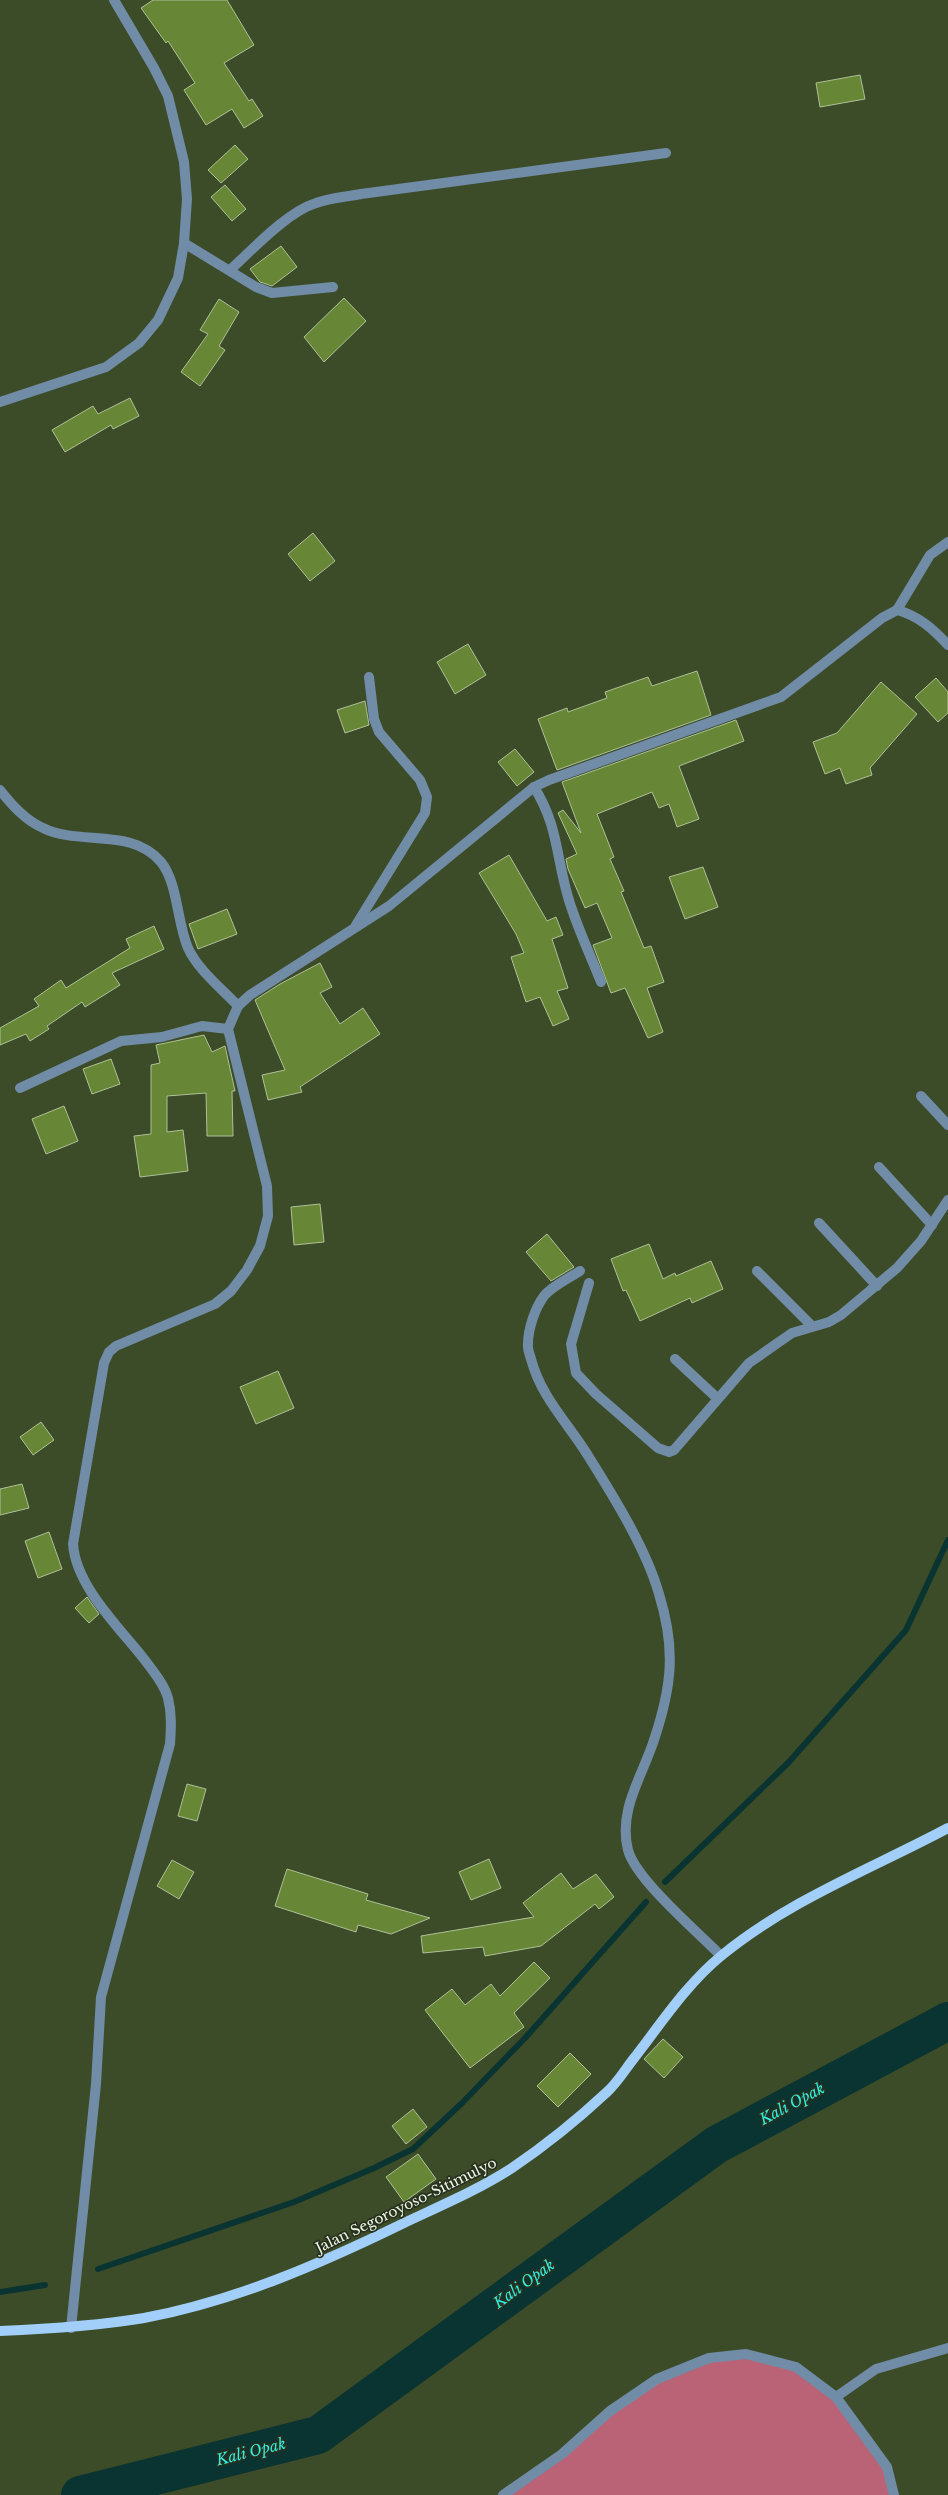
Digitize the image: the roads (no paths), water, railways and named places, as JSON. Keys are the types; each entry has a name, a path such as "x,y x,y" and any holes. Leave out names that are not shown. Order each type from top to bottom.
{"main road":[{"name":"Jalan Segoroyoso-Sitimulyo","path":"0,2331 71,2328 145,2317 231,2295 291,2275 339,2255 480,2186 512,2167 577,2119 611,2089 696,1979 721,1956 761,1926 801,1901 948,1828"}],"street":[{"path":"0,402 106,367 139,343 158,320 178,278 184,243 187,199 184,162 168,96 154,68 114,0"},
{"path":"230,270 265,237 289,218 315,203 361,194 666,153"},
{"path":"184,243 256,287 272,293 333,287"},
{"path":"71,2328 96,2084 101,1997 170,1744 172,1724 167,1698 158,1678 86,1585 74,1559 73,1544 104,1363 109,1352 116,1346 215,1304 231,1291 247,1270 260,1246 268,1216 267,1186 228,1029 238,1006 250,995 354,929 402,896 534,787 549,780 769,702 792,690 882,618 897,610 930,555 948,542"},
{"path":"897,610 916,617 932,629 948,645"},
{"path":"354,929 425,813 427,797 420,780 379,732 374,719 369,677"},
{"path":"534,787 544,802 554,825 560,867 568,899 601,982"},
{"path":"0,790 24,817 43,829 64,835 129,842 146,850 160,862 169,877 188,949 200,965 238,1006"},
{"path":"20,1088 121,1042 162,1037 202,1026 228,1029"},
{"path":"921,1096 948,1125"},
{"path":"879,1167 932,1225"},
{"path":"589,1283 572,1344 576,1373 596,1394 658,1448 669,1452 674,1450 717,1398 749,1363 792,1333 828,1322 841,1315 877,1286 907,1258 932,1225 948,1200"},
{"path":"819,1224 877,1286"},
{"path":"580,1271 545,1295 533,1319 527,1345 536,1377 548,1400 585,1451 618,1504 659,1593 670,1639 671,1678 654,1742 629,1802 625,1827 628,1851 644,1878 721,1956"},
{"path":"757,1271 812,1326"},
{"path":"675,1360 717,1398"},
{"path":"836,2396 876,2368 948,2348"},
{"path":"503,2495 562,2454 610,2411 657,2379 709,2358 746,2354 796,2367 836,2396 887,2467 894,2495"}],"waterway":[{"path":"665,1882 788,1763 906,1630 948,1540"},
{"path":"98,2269 294,2202 374,2168 413,2149 462,2103 526,2037 646,1902"},
{"name":"Kali Opak","path":"80,2495 318,2435 716,2145 948,2021"},
{"path":"0,2292 45,2285"}]}
